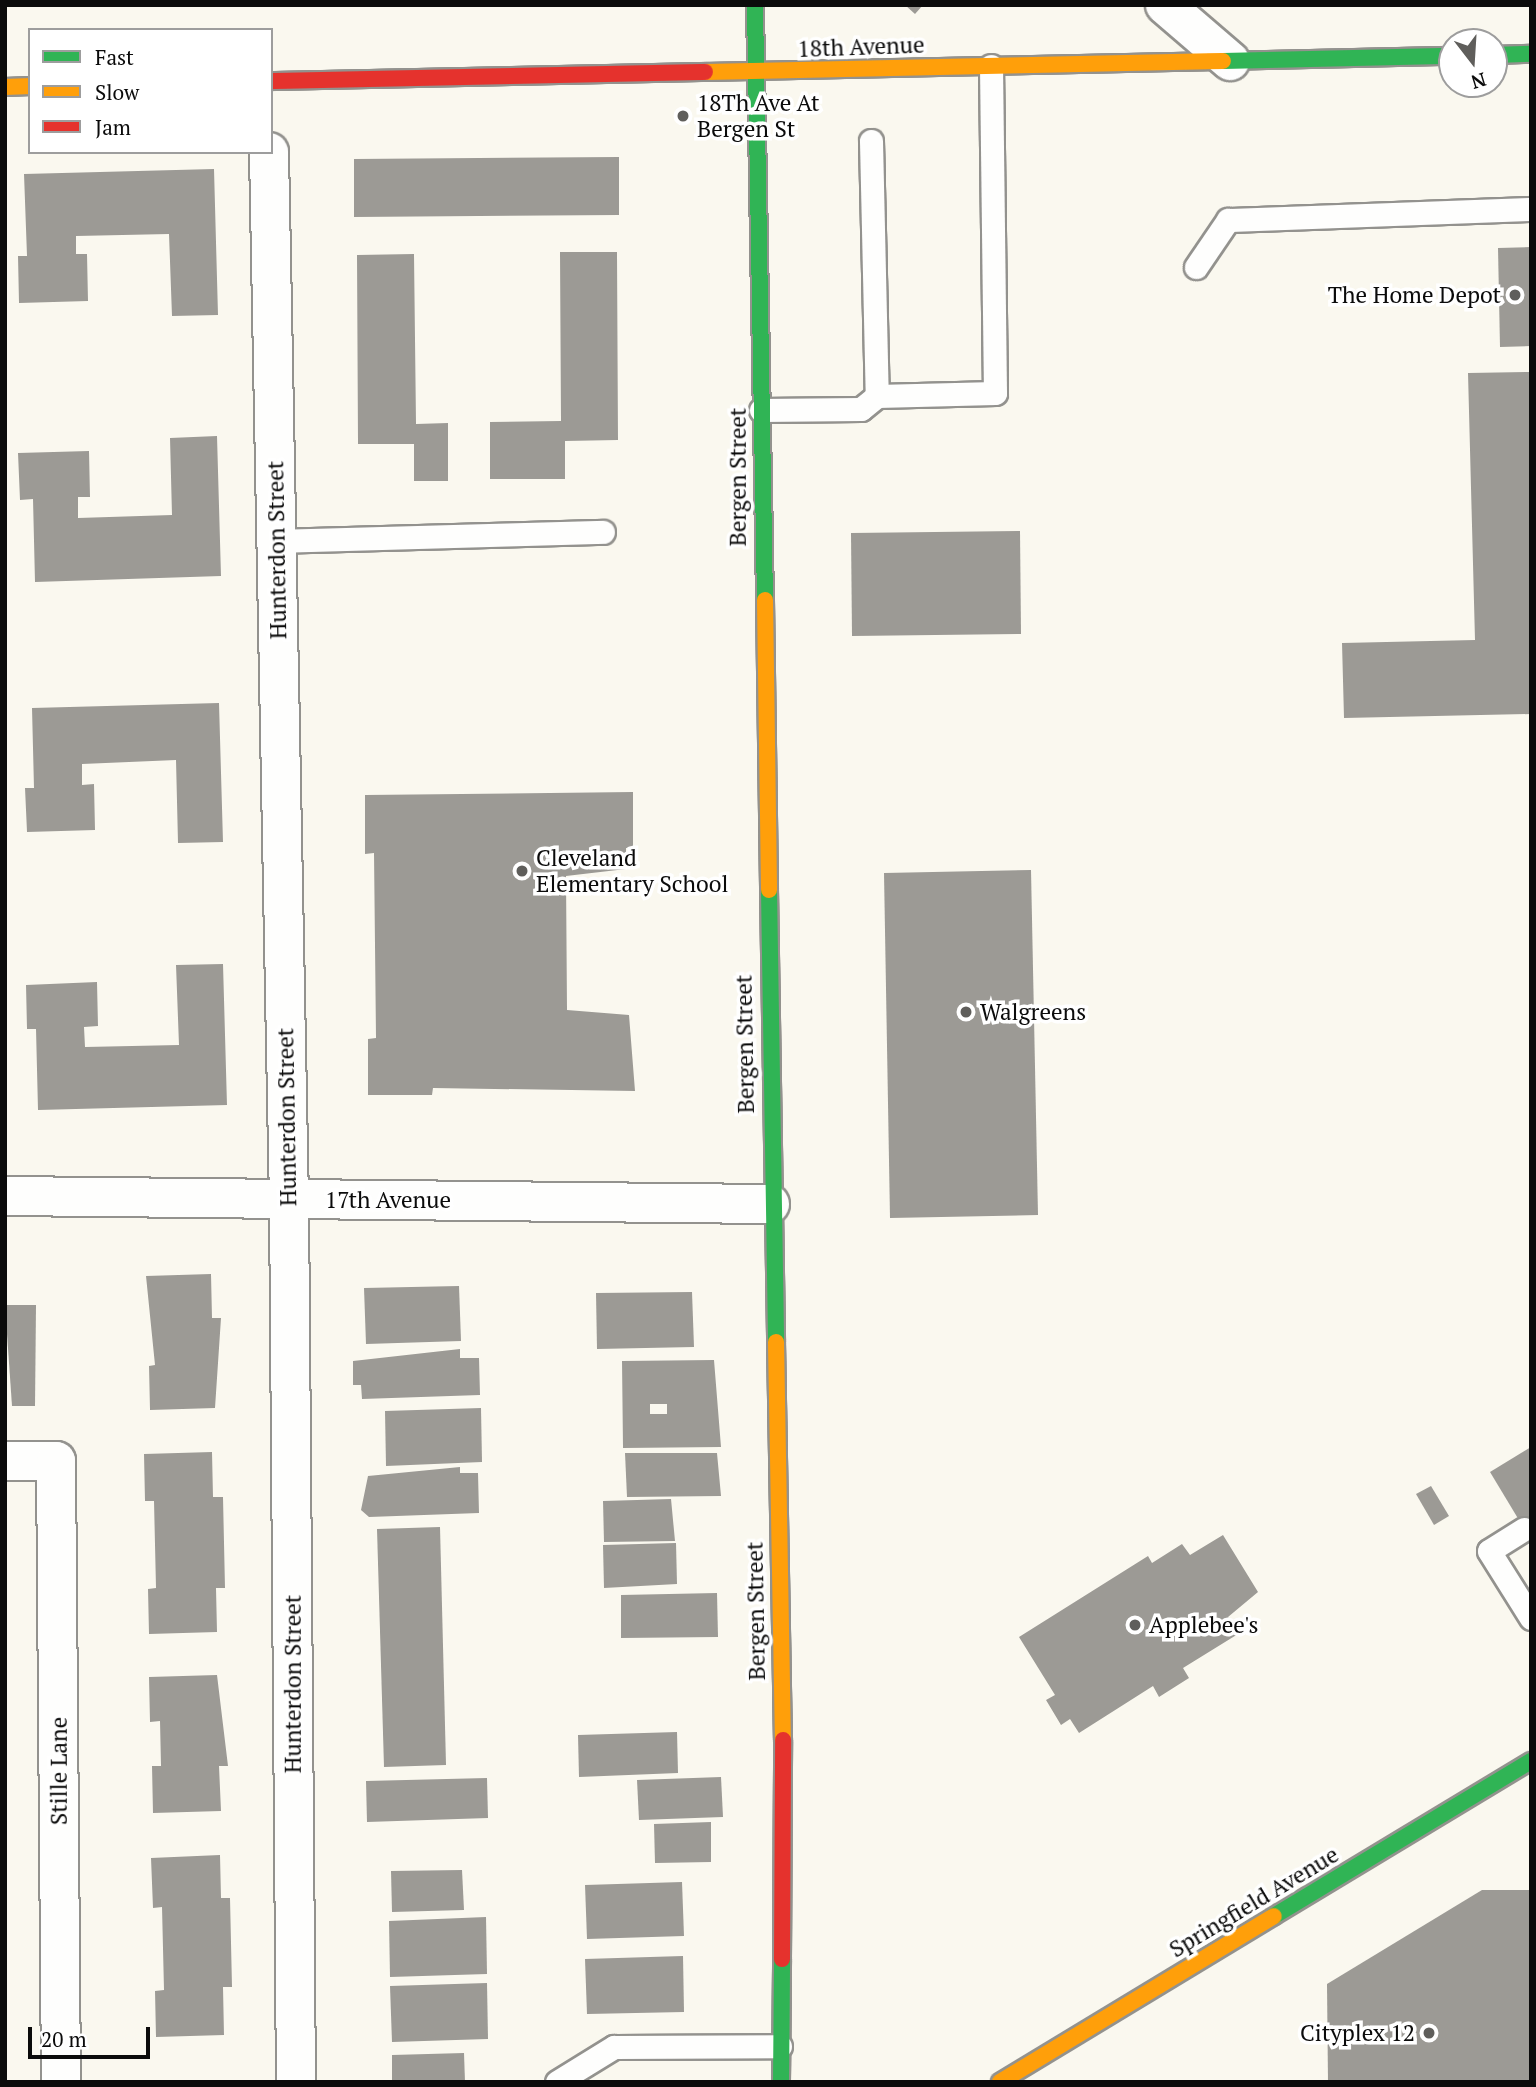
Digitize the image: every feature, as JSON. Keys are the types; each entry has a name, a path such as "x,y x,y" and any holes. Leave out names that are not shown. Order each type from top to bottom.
{"main road":[{"name":"Bergen Street","path":"755,5 770,1203 783,1757 781,2082"},
{"path":"1508,55 1531,54"},
{"name":"18th Avenue","path":"273,81 756,73 1438,56"},
{"path":"5,87 28,86"},
{"name":"Springfield Avenue","path":"1000,2082 1531,1761"}],"street":[{"path":"1165,5 1230,61"},
{"name":"Hunterdon Street","path":"269,154 289,1199 296,2082"},
{"name":"17th Avenue","path":"5,1196 770,1203"},
{"name":"Stille Lane","path":"5,1461 56,1461 61,2082"}],"lane":[{"path":"761,410 861,409 877,396 995,393 991,66"},
{"path":"871,141 877,396"},
{"path":"1196,267 1228,220 1531,209"},
{"path":"276,541 603,532"},
{"path":"1524,1529 1489,1551 1524,1592 1531,1618"},
{"path":"557,2082 614,2047 780,2046"}],"building":[{"path":"905,5 923,5 915,14"},
{"path":"619,157 619,215 354,217 354,159"},
{"path":"214,169 218,315 172,316 169,234 76,236 76,254 87,254 88,301 19,303 18,256 27,256 24,174"},
{"name":"The Home Depot","path":"1531,247 1531,346 1500,347 1498,248"},
{"path":"560,252 617,252 618,440 565,441 565,479 490,479 490,422 561,421"},
{"path":"414,254 416,424 448,423 448,481 414,481 414,444 358,444 357,255"},
{"path":"1531,372 1531,714 1344,718 1342,643 1475,640 1468,373"},
{"path":"217,436 221,576 35,582 33,499 20,500 18,453 89,451 90,497 78,497 78,518 172,515 170,438"},
{"path":"1020,531 1021,634 852,636 851,533"},
{"path":"219,703 223,842 178,843 176,760 82,764 82,785 94,784 95,830 27,832 25,788 34,788 32,708"},
{"path":"633,792 633,848 626,848 626,869 566,876 567,1010 629,1015 635,1091 433,1088 432,1095 368,1095 368,1039 376,1038 374,853 365,854 365,795"},
{"path":"1031,870 1038,1215 890,1218 884,873"},
{"path":"223,964 227,1105 38,1110 36,1029 27,1029 26,985 97,982 98,1026 84,1027 85,1047 179,1045 176,965"},
{"path":"211,1274 212,1318 221,1318 215,1408 150,1410 149,1366 155,1365 146,1276"},
{"path":"459,1286 461,1341 366,1344 364,1288"},
{"path":"692,1292 694,1347 597,1349 596,1293"},
{"path":"5,1305 36,1305 35,1406 12,1406"},
{"path":"460,1349 460,1358 479,1358 480,1395 362,1399 361,1385 353,1385 353,1361"},
{"path":"714,1360 721,1447 623,1448 622,1361","holes":["650,1404 667,1404 667,1414 650,1414"]},
{"path":"481,1408 482,1462 386,1466 385,1411"},
{"path":"1531,1447 1531,1540 1490,1472"},
{"path":"212,1452 213,1497 223,1497 225,1588 216,1588 217,1632 149,1634 148,1589 156,1588 154,1501 145,1501 144,1454"},
{"path":"625,1453 717,1453 721,1496 627,1497"},
{"path":"460,1467 460,1473 478,1473 479,1513 369,1517 361,1510 368,1476"},
{"path":"1431,1486 1449,1516 1434,1525 1416,1494"},
{"path":"671,1499 675,1541 604,1542 603,1501"},
{"path":"440,1527 446,1765 384,1767 377,1529"},
{"name":"Applebee's","path":"1223,1535 1258,1592 1228,1617 1238,1634 1183,1668 1189,1678 1159,1697 1153,1686 1079,1733 1070,1719 1061,1725 1046,1700 1055,1695 1019,1637 1148,1556 1152,1563 1182,1544 1190,1555"},
{"path":"676,1543 677,1584 604,1588 603,1545"},
{"path":"717,1593 718,1637 621,1638 621,1595"},
{"path":"217,1675 228,1766 219,1766 221,1811 153,1813 152,1766 161,1766 160,1721 150,1722 149,1677"},
{"path":"677,1732 678,1773 579,1777 578,1735"},
{"path":"721,1777 723,1817 639,1820 637,1780"},
{"path":"487,1778 488,1818 367,1822 366,1781"},
{"path":"711,1822 711,1862 655,1863 654,1824"},
{"path":"220,1855 221,1898 230,1898 232,1987 223,1987 224,2035 156,2037 155,1991 164,1990 162,1907 153,1908 151,1858"},
{"path":"462,1870 464,1910 392,1912 391,1871"},
{"path":"682,1882 684,1936 587,1939 585,1885"},
{"name":"Cityplex 12","path":"1482,1890 1531,1890 1531,2082 1328,2082 1327,1984"},
{"path":"486,1917 487,1974 390,1977 389,1921"},
{"path":"683,1956 684,2012 587,2014 585,1959"},
{"path":"487,1983 488,2039 392,2042 390,1986"},
{"path":"464,2053 465,2082 392,2082 392,2055"}],"traffic: fast":[{"path":"755,5 765,600"},
{"path":"1508,55 1531,54"},
{"path":"1223,61 1438,56"},
{"path":"769,890 776,1342"},
{"path":"1274,1916 1531,1761"},
{"path":"781,2082 782,1959"}],"traffic: slow":[{"path":"705,72 1223,61"},
{"path":"5,87 28,86"},
{"path":"765,600 769,890"},
{"path":"776,1342 783,1740"},
{"path":"1000,2082 1274,1916"}],"traffic: jam":[{"path":"273,81 705,72"},
{"path":"782,1959 783,1740"}],"place":[{"name":"18Th Ave At Bergen St","path":"683,116"},
{"name":"The Home Depot","path":"1515,295"},
{"name":"Cleveland Elementary School","path":"522,871"},
{"name":"Walgreens","path":"966,1012"},
{"name":"Applebee's","path":"1135,1625"},
{"name":"Cityplex 12","path":"1429,2033"}]}
